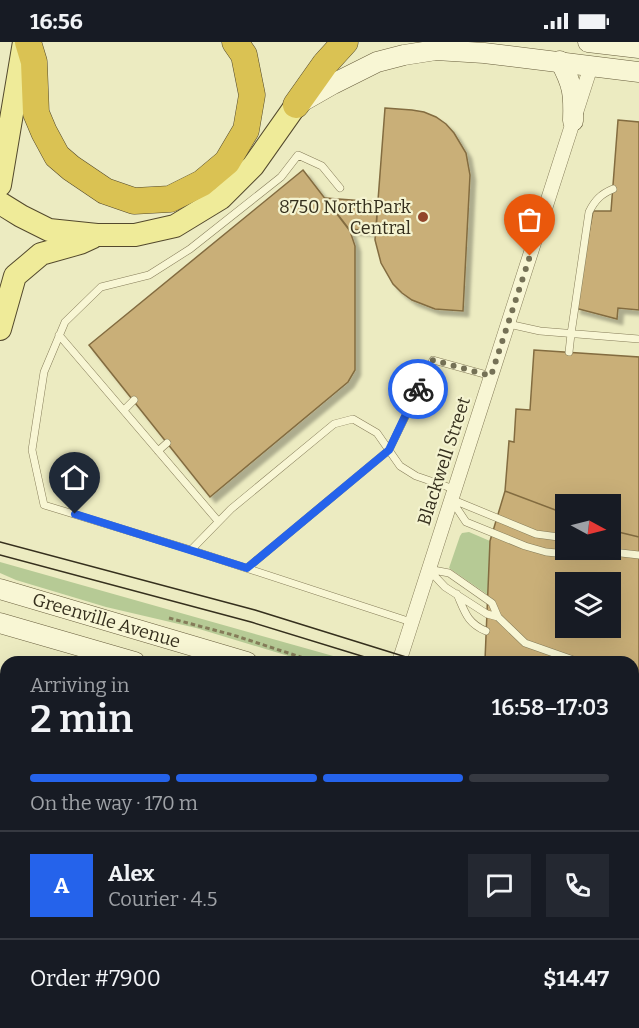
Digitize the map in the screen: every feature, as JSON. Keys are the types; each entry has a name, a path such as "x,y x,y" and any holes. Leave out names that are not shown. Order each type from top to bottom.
{"highway":[{"path":"26,42 34,62 36,112 57,156 105,191 134,201 170,199 202,183 226,162 246,130 252,95 244,55 235,42"},
{"path":"296,105 325,64 345,42"}],"main road":[{"path":"0,185 26,42"},
{"path":"588,42 639,48"},
{"path":"0,203 49,230 97,235 135,235 174,226 221,198 253,166 296,105 377,62 404,55 436,50 484,52 639,72"},
{"path":"560,62 570,80 574,100 573,121"},
{"path":"0,329 15,276 41,254 80,243 97,235"},
{"name":"Greenville Avenue","path":"0,589 227,656"},
{"name":"Greenville Avenue","path":"0,623 114,656"}],"street":[{"name":"Blackwell Street","path":"401,656 591,66"}],"lane":[{"path":"340,189 322,166 298,155 281,177 190,249 149,275 100,287 65,322 59,335 44,372 32,450 44,505 411,622"},
{"path":"569,352 589,212 594,202 602,194 613,189"},
{"path":"508,324 540,331 639,339"},
{"path":"59,335 219,521"},
{"path":"247,568 389,450 433,360 491,376"},
{"path":"123,410 134,400"},
{"path":"191,550 231,509 334,424 354,419 377,434 400,466 416,476 537,534 555,537"},
{"path":"158,451 167,443"},
{"path":"452,494 466,522 525,546 555,553"},
{"path":"621,553 639,555"},
{"path":"428,569 446,587 487,614 498,616"},
{"path":"428,569 449,573 492,603 498,616 525,643 562,656"},
{"path":"457,594 468,620 475,627 486,631"}],"green space":[{"path":"469,532 490,541 488,595 449,568 460,536 462,533"},
{"path":"0,562 333,656 288,656 196,628 106,607 0,573"}],"building":[{"name":"8750 NorthPark Central","path":"385,108 424,112 436,117 454,133 466,153 470,175 463,311 435,309 412,300 393,284 381,263 375,240"},
{"path":"618,120 639,122 639,310 618,308 617,319 575,308 593,211 611,211"},
{"path":"303,170 350,231 355,246 355,370 348,382 210,497 89,345"},
{"path":"325,198 378,202 376,231 349,229"},
{"path":"534,350 639,357 639,537 621,533 621,494 555,494 555,510 505,491 509,441 514,442 516,409 530,410"},
{"path":"505,491 555,510 555,560 621,560 621,533 639,537 639,656 485,656 490,541"}],"tram line":[{"path":"0,542 255,610 403,656"},
{"path":"0,555 251,622 362,656"}],"way so far":[{"path":"418,389 433,360 491,376 530,256"}],"place":[{"name":"8750 NorthPark Central","path":"423,217"}],"route":[{"path":"75,514 247,568 389,450 418,389"}]}
